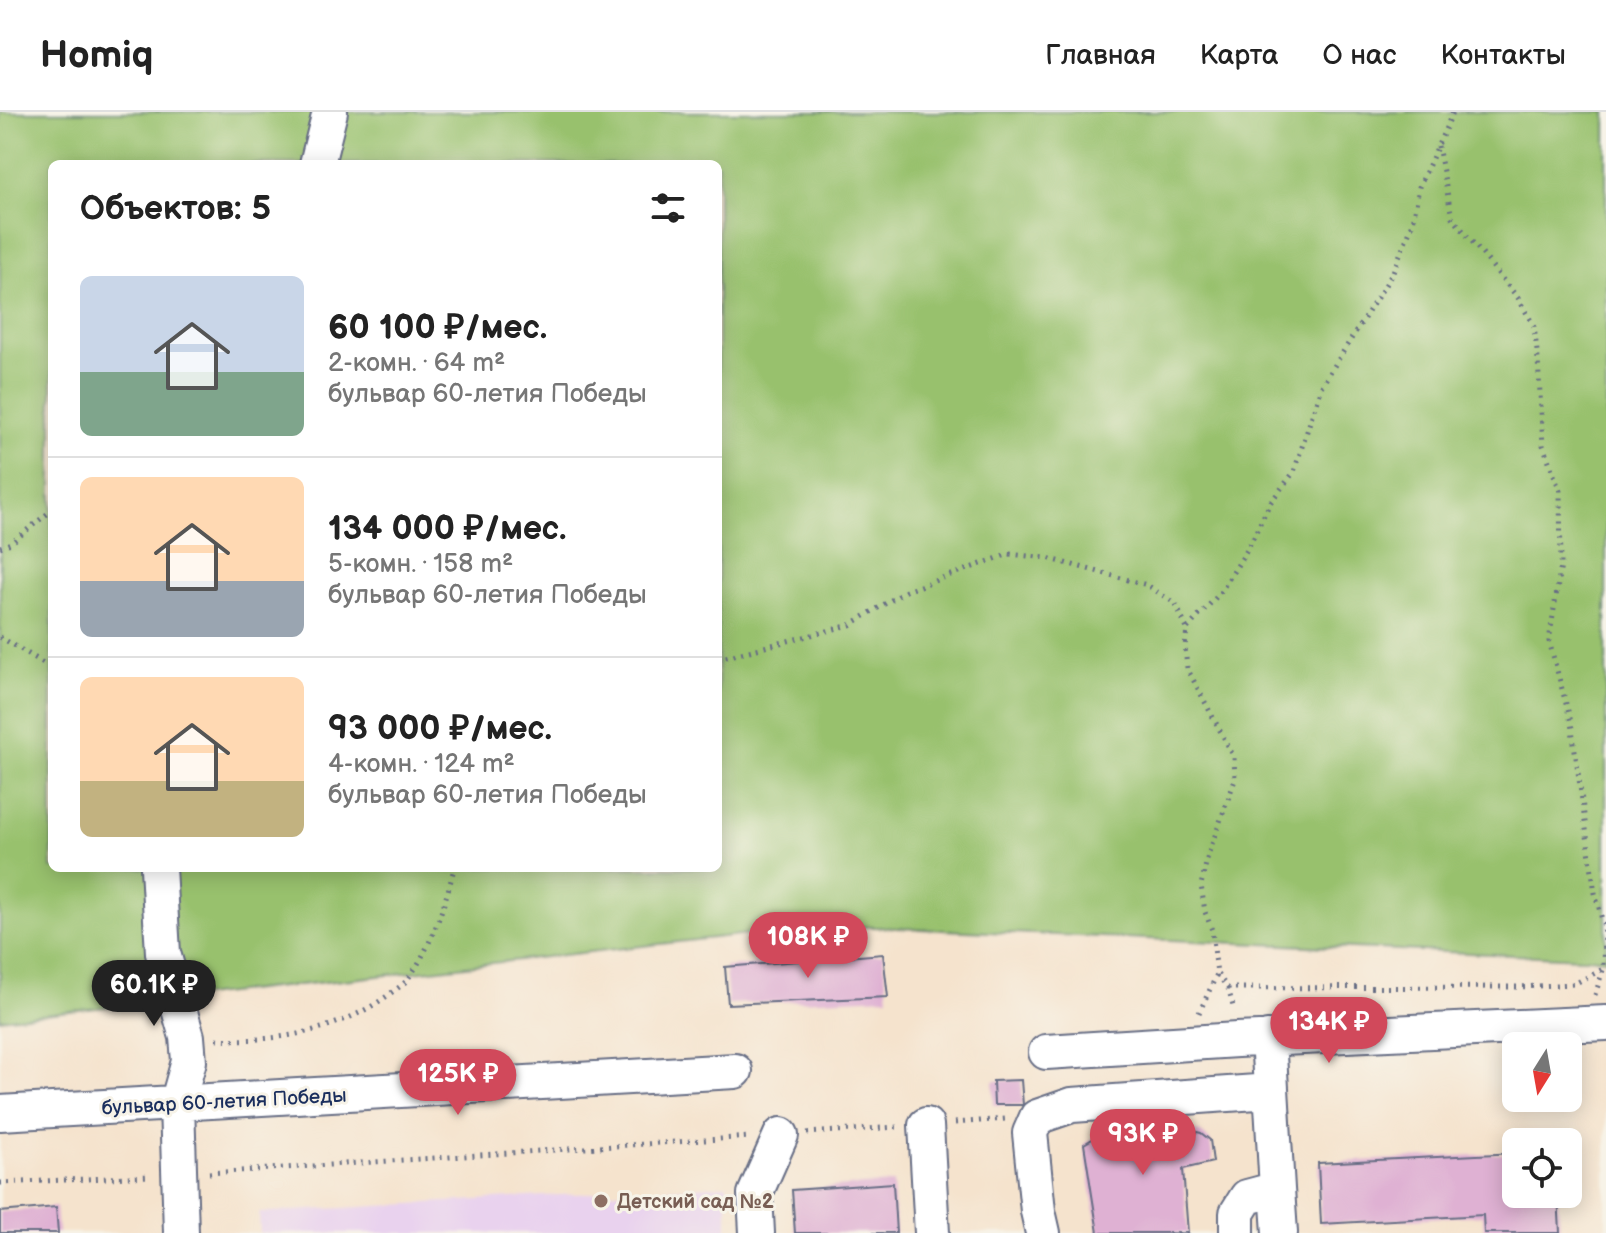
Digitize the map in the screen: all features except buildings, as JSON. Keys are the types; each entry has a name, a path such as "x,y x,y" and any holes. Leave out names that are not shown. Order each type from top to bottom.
{"street":[{"path":"318,160 330,112"},
{"path":"158,872 163,953 187,1037 189,1061 177,1104 181,1233"},
{"path":"1046,1052 1268,1038 1606,1023"},
{"path":"1268,1038 1280,1233"},
{"name":"бульвар 60-летия Победы","path":"0,1113 735,1071"},
{"path":"1043,1233 1030,1133 1037,1117 1072,1105 1271,1091"},
{"path":"926,1125 932,1233"},
{"path":"757,1233 755,1194 781,1135"},
{"path":"1237,1233 1237,1213 1247,1197 1277,1189"}],"path":[{"path":"1187,629 1220,593 1247,550 1270,503 1294,472 1321,387 1392,274 1413,223 1419,187 1453,112"},
{"path":"722,658 850,625 906,591 1009,554 1047,558 1147,585 1176,604 1187,629 1187,668 1234,757 1235,780 1201,885 1205,912 1212,930 1217,974 1228,988 1520,987 1574,984 1603,969 1605,926 1595,893 1571,722 1549,641 1561,565 1560,491 1543,445 1534,326 1518,298 1452,217 1438,146"},
{"path":"0,547 11,543 48,513"},
{"path":"0,637 48,666"},
{"path":"187,1037 238,1041 285,1036 334,1025 374,1005 406,982 430,939 453,872"},
{"path":"1187,1043 1217,974"},
{"path":"0,1183 179,1175 1037,1117"}],"shaded area":[{"name":"Детский сад №2","path":"727,1185 727,1233 260,1233 259,1213"}],"green space":[{"path":"0,112 1606,112 1606,959 827,925 0,1019"}],"place":[{"name":"Детский сад №2","path":"601,1201"}]}
